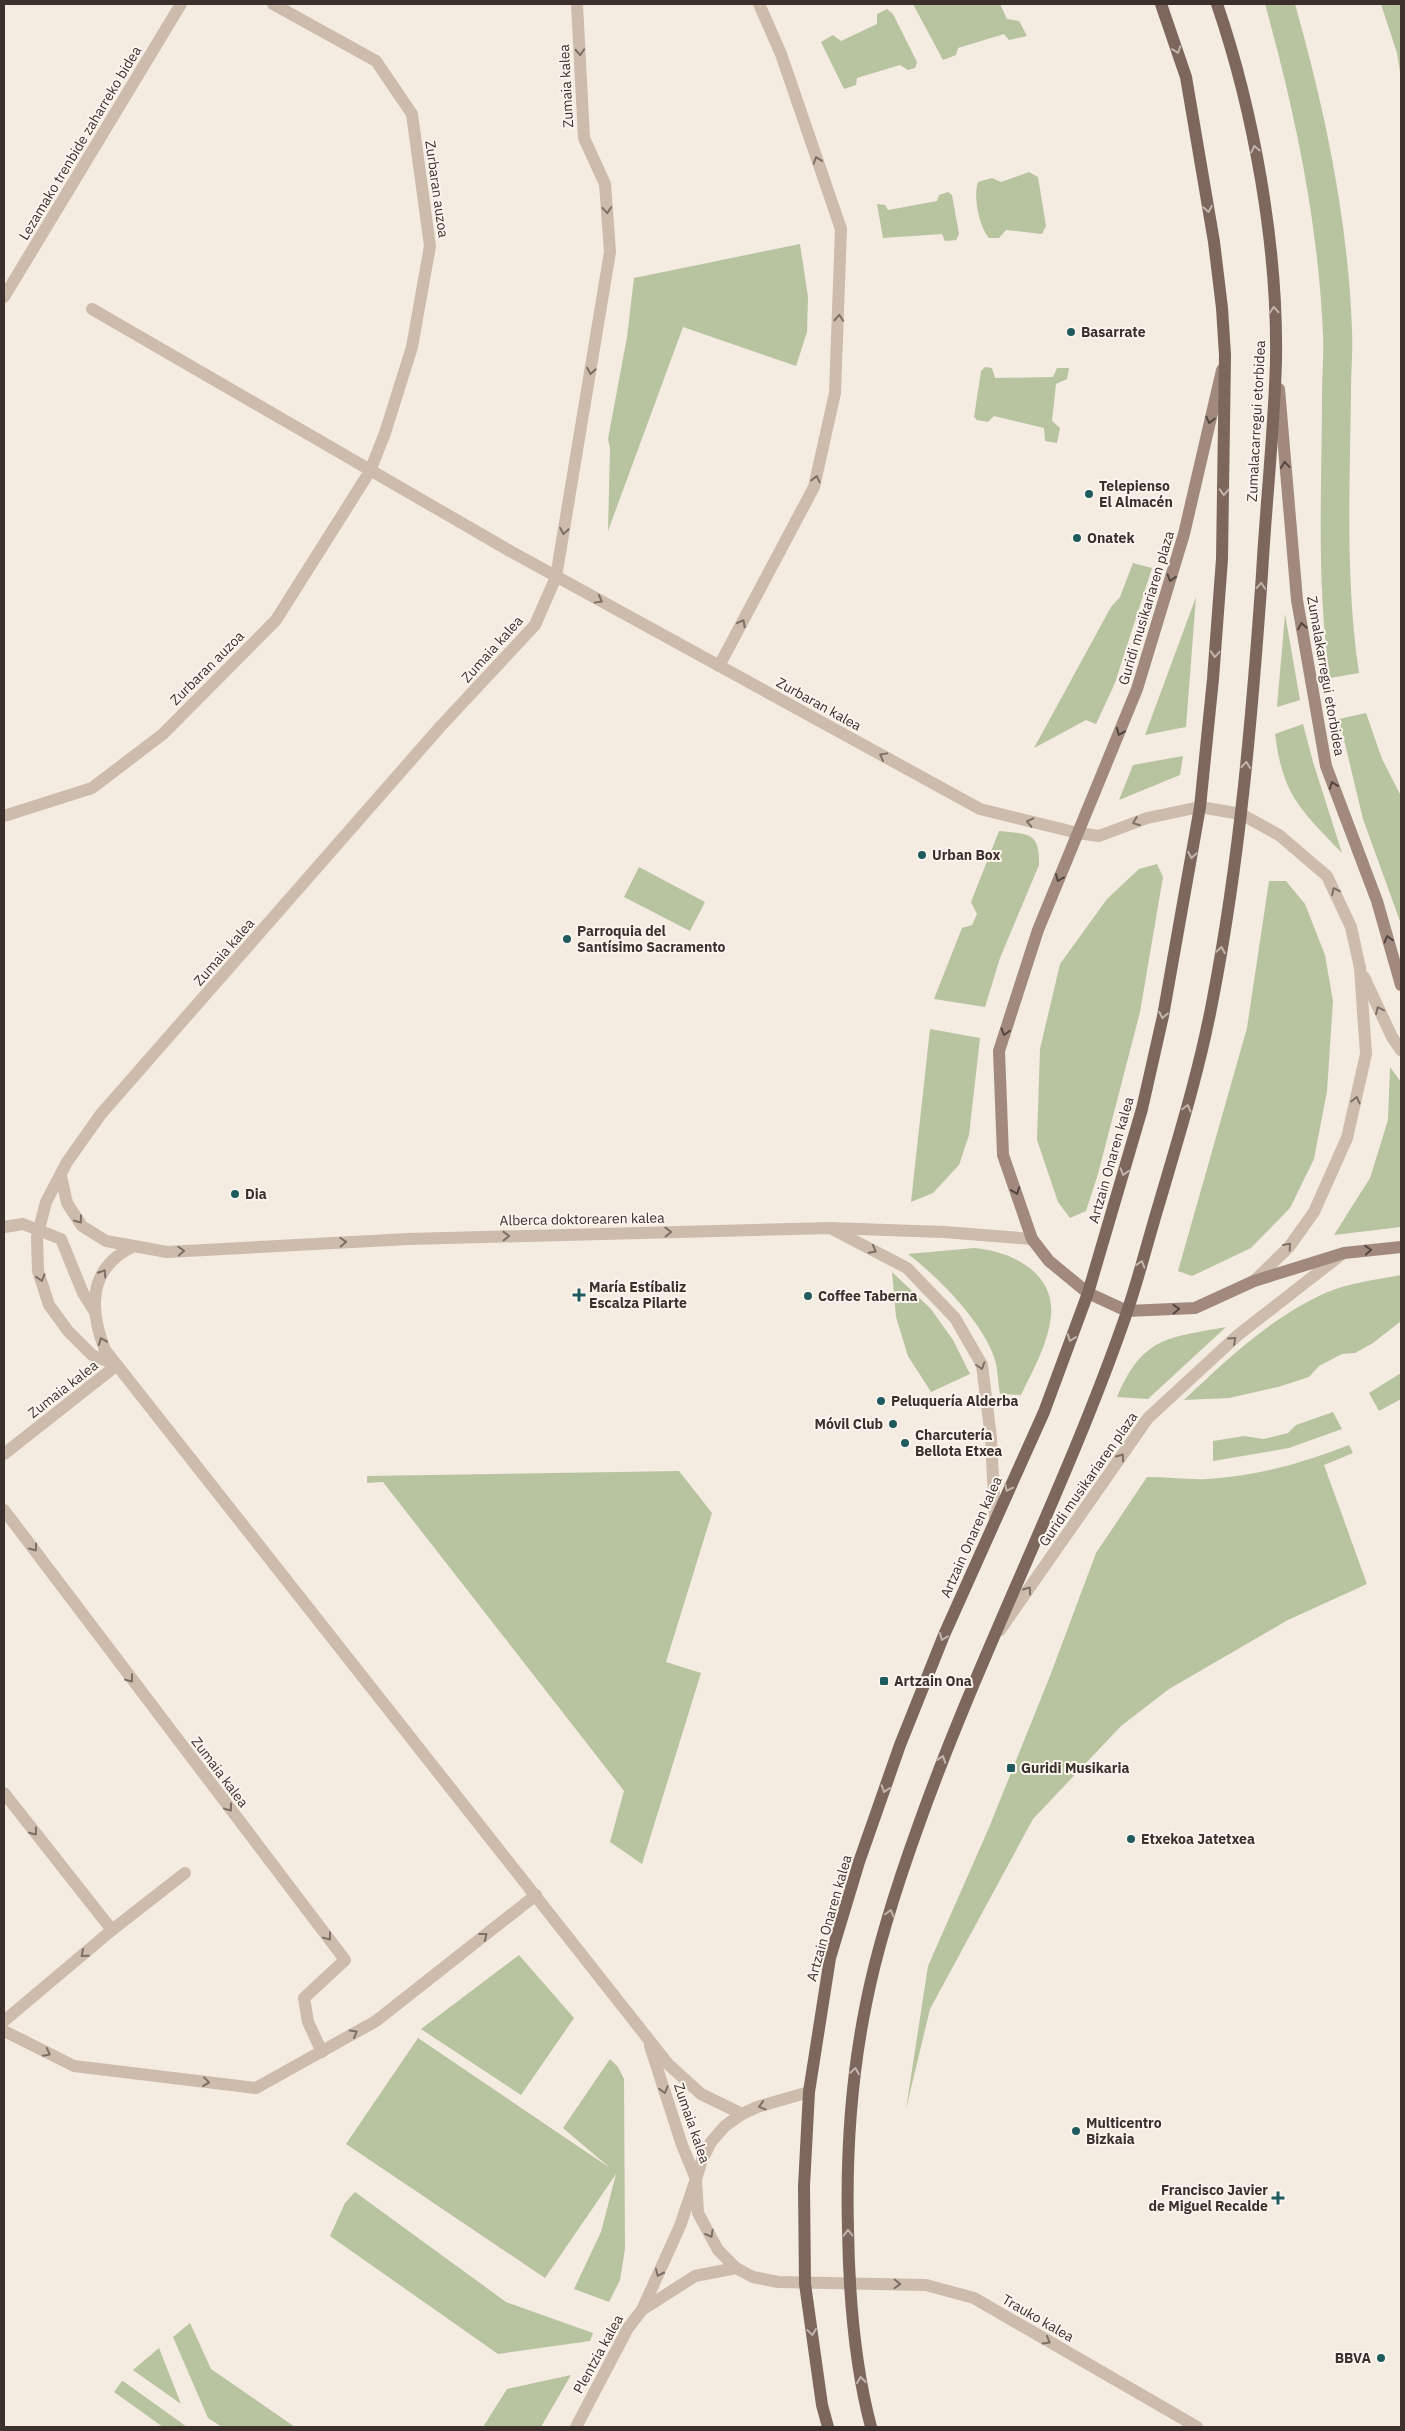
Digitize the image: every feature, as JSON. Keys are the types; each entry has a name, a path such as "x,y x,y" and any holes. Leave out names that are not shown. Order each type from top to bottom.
{"main road":[{"name":"Zumalacarregui etorbidea","path":"1161,4 1186,77 1214,242 1222,308 1225,355 1222,559 1213,679 1200,807"},
{"name":"Zumalacarregui etorbidea","path":"1217,4 1229,38 1256,154 1271,259 1276,359 1256,651 1241,814"},
{"name":"Artzain Onaren kalea","path":"828,2427 822,2405 805,2284 804,2186 809,2092 830,1958 859,1862 900,1745 944,1635 1044,1412 1088,1293 1142,1109 1163,1016 1200,807"},
{"path":"871,2427 863,2398 848,2282 846,2170 854,2079 866,2003 899,1881 944,1754 1087,1414 1127,1311 1188,1106 1213,1000 1241,814"}],"street":[{"name":"Lezamako trenbide zaharreko bidea","path":"4,297 181,4"},
{"name":"Zurbaran auzoa","path":"4,816 92,788 163,734 276,620 370,470 385,432 412,346 430,246 412,114 376,61 273,4"},
{"name":"Zumaia kalea","path":"117,1365 92,1355 68,1332 49,1305 38,1271 38,1230 46,1202 67,1162 101,1114 440,727 535,625 556,577 610,252 605,184 584,138 577,4"},
{"path":"719,666 814,487 835,393 841,229 781,54 759,4"},
{"path":"92,309 556,577"},
{"name":"Guridi musikariaren plaza","path":"1078,833 1099,836 1147,818 1200,807 1241,814 1279,835 1327,876 1352,927 1360,968 1366,1054 1347,1138 1314,1212 1289,1247 1254,1281 1195,1308 1127,1311 1088,1293 1049,1261 1032,1239 1003,1155 1000,1051 1038,930 1078,833 1138,689 1184,534 1225,355"},
{"name":"Zumalakarregui etorbidea","path":"1276,359 1297,600 1326,766 1377,901 1401,985"},
{"name":"Zurbaran kalea","path":"556,577 980,809 1078,833"},
{"name":"Guridi musikariaren plaza","path":"1360,968 1392,1037 1401,1050"},
{"path":"61,1176 67,1203 82,1226 106,1241 132,1247"},
{"name":"Zumaia kalea","path":"4,1227 23,1224 61,1240 83,1294 96,1312"},
{"path":"830,1228 907,1268 955,1318 960,1326 982,1365 991,1438 995,1518"},
{"name":"Alberca doktorearen kalea","path":"132,1247 168,1252 408,1239 830,1228 944,1232 1032,1239"},
{"name":"Zumaia kalea","path":"132,1247 118,1254 98,1280 95,1296 96,1312 98,1332 105,1350 642,2028 668,2064 702,2094 742,2114"},
{"path":"1254,1281 1344,1252 1401,1247"},
{"name":"Guridi musikariaren plaza","path":"990,1644 1148,1418 1238,1335 1344,1252"},
{"name":"Zumaia kalea","path":"4,1454 117,1365"},
{"name":"Zumaia kalea","path":"4,1510 345,1960 304,1998 308,2022 322,2052"},
{"path":"4,1793 112,1930"},
{"path":"4,2021 112,1930 186,1873"},
{"path":"4,2031 74,2066 256,2088 376,2021 536,1895"},
{"name":"Zumaia kalea","path":"642,2028 656,2062 682,2145 696,2179 680,2226 642,2310"},
{"path":"736,2268 718,2250 698,2213 696,2179 702,2160 712,2142 725,2126 742,2114 757,2107 809,2092"},
{"name":"Trauko kalea","path":"736,2268 753,2277 778,2282 926,2285 974,2298 1197,2427"},
{"name":"Plentzia kalea","path":"576,2427 628,2328 642,2310 695,2276 736,2268"}],"green space":[{"path":"913,4 1000,4 1007,19 1019,21 1027,36 1009,40 1004,34 958,48 956,55 943,60"},
{"path":"1265,4 1295,4 1316,84 1333,165 1346,247 1350,288 1352,345 1349,497 1350,567 1359,673 1330,678 1321,572 1323,342 1316,250 1295,126"},
{"path":"1381,4 1401,4 1401,78 1397,53"},
{"path":"887,9 893,14 917,62 915,68 908,70 900,65 857,78 856,85 844,89 821,42 833,35 841,41 877,24 877,14"},
{"path":"1029,172 1038,177 1046,226 1042,234 1006,230 999,238 989,238 982,226 978,211 976,195 978,182 992,178 1001,182"},
{"path":"948,192 952,195 959,234 956,240 945,241 942,234 883,238 877,204 885,205 888,210 937,201 939,195"},
{"path":"800,244 808,297 807,332 796,366 683,327 608,531 610,448 608,439 627,337 634,278"},
{"path":"985,367 992,368 995,378 1053,377 1057,368 1069,368 1067,379 1056,384 1052,421 1060,428 1057,443 1045,441 1044,428 994,416 988,422 977,420 974,417 981,371"},
{"path":"1133,563 1152,568 1115,683 1096,724 1086,720 1034,748 1111,607 1120,597"},
{"path":"1196,597 1186,727 1145,735"},
{"path":"1285,614 1300,700 1277,707"},
{"path":"1366,713 1382,759 1401,796 1401,924 1363,819 1339,719"},
{"path":"1303,724 1342,853 1304,812 1283,773 1275,734"},
{"path":"1183,756 1180,775 1119,800 1133,765"},
{"path":"999,831 1025,834 1031,837 1037,846 1039,865 1000,958 985,1007 934,999 962,928 972,925 977,914 971,902"},
{"path":"1157,864 1163,877 1140,1012 1098,1174 1086,1211 1070,1218 1058,1202 1037,1140 1040,1049 1060,964 1107,899 1139,869"},
{"path":"639,867 705,902 690,931 624,897"},
{"path":"1269,881 1286,881 1305,904 1325,955 1333,1001 1327,1091 1314,1159 1290,1208 1251,1248 1192,1276 1178,1271 1247,1028"},
{"path":"930,1029 980,1038 969,1135 959,1165 933,1193 911,1202"},
{"path":"1390,1067 1401,1082 1401,1227 1334,1235 1370,1178 1388,1120"},
{"path":"974,1248 988,1250 1016,1259 1038,1276 1046,1287 1050,1301 1051,1316 1047,1337 1021,1395 1000,1394 995,1360 981,1331 971,1316 946,1288 908,1254"},
{"path":"892,1272 931,1309 953,1340 970,1374 931,1392 908,1356 896,1317"},
{"path":"1401,1275 1401,1321 1373,1343 1355,1353 1342,1354 1319,1366 1309,1377 1278,1387 1229,1398 1184,1400 1249,1341 1284,1315 1303,1304 1342,1287"},
{"path":"1226,1327 1148,1399 1117,1397 1127,1377 1147,1351 1172,1338"},
{"path":"1401,1373 1401,1399 1379,1411 1369,1393"},
{"path":"1333,1412 1342,1429 1289,1448 1213,1461 1213,1441 1244,1436 1264,1439 1288,1433 1296,1425"},
{"path":"1349,1445 1353,1453 1324,1465 1367,1584 1288,1620 1169,1689 1121,1726 1033,1819 930,2009 906,2109 928,1966 988,1830 1050,1676 1096,1553 1147,1477 1200,1479 1245,1475 1297,1463"},
{"path":"679,1471 712,1513 666,1662 701,1673 642,1864 610,1842 624,1791 383,1482 367,1483 367,1476"},
{"path":"519,1955 574,2018 521,2095 421,2029"},
{"path":"418,2038 610,2168 563,2128 610,2059 618,2067 624,2079 625,2249 620,2280 609,2302 574,2289 601,2232 616,2174 545,2278 346,2144"},
{"path":"355,2192 506,2302 593,2333 590,2341 498,2354 330,2236 345,2203"},
{"path":"190,2323 211,2369 295,2427 222,2427 208,2418 173,2337"},
{"path":"159,2348 181,2404 133,2370"},
{"path":"571,2375 541,2427 483,2427 507,2389"},
{"path":"122,2381 187,2427 163,2427 114,2392"}],"place":[{"name":"Basarrate","path":"1071,332"},
{"name":"Telepienso El Almacén","path":"1089,494"},
{"name":"Onatek","path":"1077,538"},
{"name":"Urban Box","path":"922,855"},
{"name":"Parroquia del Santísimo Sacramento","path":"567,939"},
{"name":"Dia","path":"235,1194"},
{"name":"María Estíbaliz Escalza Pilarte","path":"579,1295"},
{"name":"Coffee Taberna","path":"808,1296"},
{"name":"Peluquería Alderba","path":"881,1401"},
{"name":"Móvil Club","path":"893,1424"},
{"name":"Charcutería Bellota Etxea","path":"905,1443"},
{"name":"Artzain Ona","path":"884,1681"},
{"name":"Guridi Musikaria","path":"1011,1768"},
{"name":"Etxekoa Jatetxea","path":"1131,1839"},
{"name":"Multicentro Bizkaia","path":"1076,2131"},
{"name":"Francisco Javier de Miguel Recalde","path":"1278,2198"},
{"name":"BBVA","path":"1381,2358"}]}
